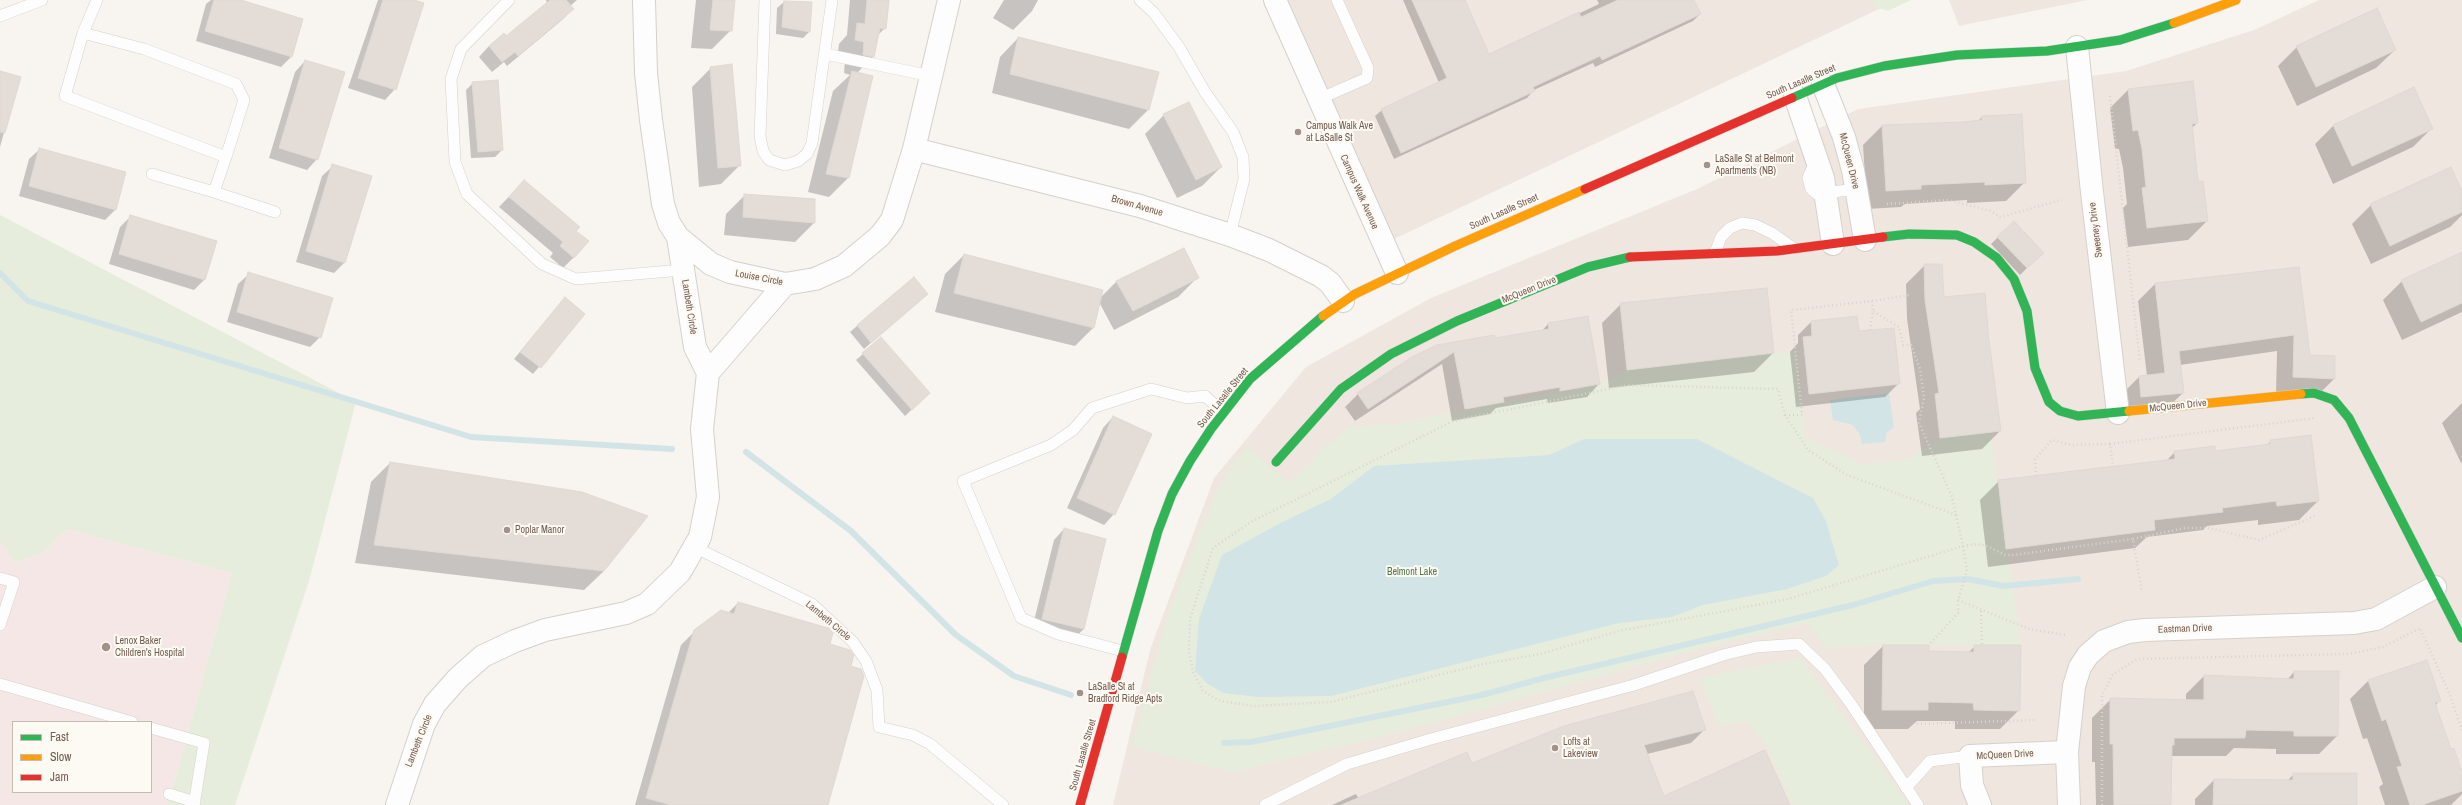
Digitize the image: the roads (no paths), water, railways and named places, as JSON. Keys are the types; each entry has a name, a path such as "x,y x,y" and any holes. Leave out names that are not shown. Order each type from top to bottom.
{"street":[{"name":"Louise Circle","path":"644,0 646,73 653,136 663,204 669,223 678,237 710,264 730,272 785,284 815,279 844,266 880,236 892,220 914,149 949,0"},
{"name":"Campus Walk Avenue","path":"1275,0 1397,273"},
{"name":"South Lasalle Street","path":"1080,805 1158,531 1172,494 1190,461 1223,412 1250,379 1314,322 1343,301 1397,273 1580,189 1657,158 1795,96 1855,72 1919,60 1956,55 2047,51 2077,47 2143,34 2236,0"},
{"name":"Sweeney Drive","path":"2077,47 2118,413"},
{"name":"McQueen Drive","path":"1823,84 1844,137 1856,189 1864,240"},
{"path":"1795,96 1817,158 1826,194 1834,244"},
{"name":"Brown Avenue","path":"914,149 1140,206 1230,235 1269,250 1320,276 1330,283 1343,301"},
{"name":"McQueen Drive","path":"1276,462 1323,407 1341,390 1391,354 1419,338 1522,292 1609,260 1635,256 1794,249 1909,234 1957,235 1974,242 1997,258 2014,279 2027,311 2035,368 2040,384 2049,402 2060,411 2078,416 2314,393 2334,400 2348,418 2462,638"},
{"name":"Lambeth Circle","path":"397,805 424,724 435,704 458,678 483,656 515,641 545,630 626,613 647,604 680,572 700,537 706,515 708,496 702,429 708,373 695,347 678,237"},
{"path":"708,373 785,284"},
{"name":"Eastman Drive","path":"2069,805 2067,752 2074,686 2080,667 2088,655 2104,642 2128,632 2145,630 2354,623 2376,619 2435,587"},
{"name":"McQueen Drive","path":"1980,805 1972,785 1970,756 2067,752"}],"lane":[{"path":"0,16 42,0"},
{"path":"97,0 83,33 65,96 226,157"},
{"path":"509,0 461,49 452,79 455,162 467,194 542,264 576,279 683,270"},
{"path":"765,0 760,136 763,151 769,160 785,165 798,161 807,154 812,143 832,0"},
{"path":"1140,0 1154,13 1179,47 1205,92 1233,132 1243,157 1244,179 1230,235"},
{"path":"1318,99 1367,78 1368,68 1337,0"},
{"path":"83,33 144,49 236,84 244,100 214,192"},
{"path":"825,54 931,76"},
{"path":"152,174 275,212"},
{"path":"1826,194 1856,189"},
{"path":"1715,253 1721,237 1730,228 1742,223 1755,225 1772,233 1794,249"},
{"path":"1123,651 1058,634 1021,618 963,481 1051,445 1073,430 1092,408 1151,388 1187,398 1205,396 1223,412"},
{"name":"Lambeth Circle","path":"694,548 812,604 853,642 866,661 877,690 879,727 913,735 930,744 1003,805"},
{"path":"0,578 14,582 0,625"},
{"path":"1265,805 1282,801 1347,764 1431,739 1634,685 1756,646 1799,644 1825,669 1851,704 1918,805"},
{"path":"0,684 129,721"},
{"path":"152,728 204,743 194,803 169,794"},
{"path":"1906,788 1930,761 1970,756"}],"waterway":[{"path":"0,273 28,301 471,437 672,449"},
{"path":"746,452 851,531 956,635 1014,676 1071,695"},
{"path":"1224,743 1251,742 1482,695 1544,678 1853,605 1933,581 1968,579 2004,586 2078,579"}],"place":[{"name":"Campus Walk Ave at LaSalle St","path":"1298,132"},
{"name":"LaSalle St at Belmont Apartments (NB)","path":"1707,165"},
{"name":"Poplar Manor","path":"507,530"},
{"name":"Lenox Baker Children's Hospital","path":"106,647"},
{"name":"LaSalle St at Bradford Ridge Apts","path":"1080,693"},
{"name":"Lofts at Lakeview","path":"1555,748"}],"park label":[{"name":"Belmont Lake","path":"1412,572"}]}
